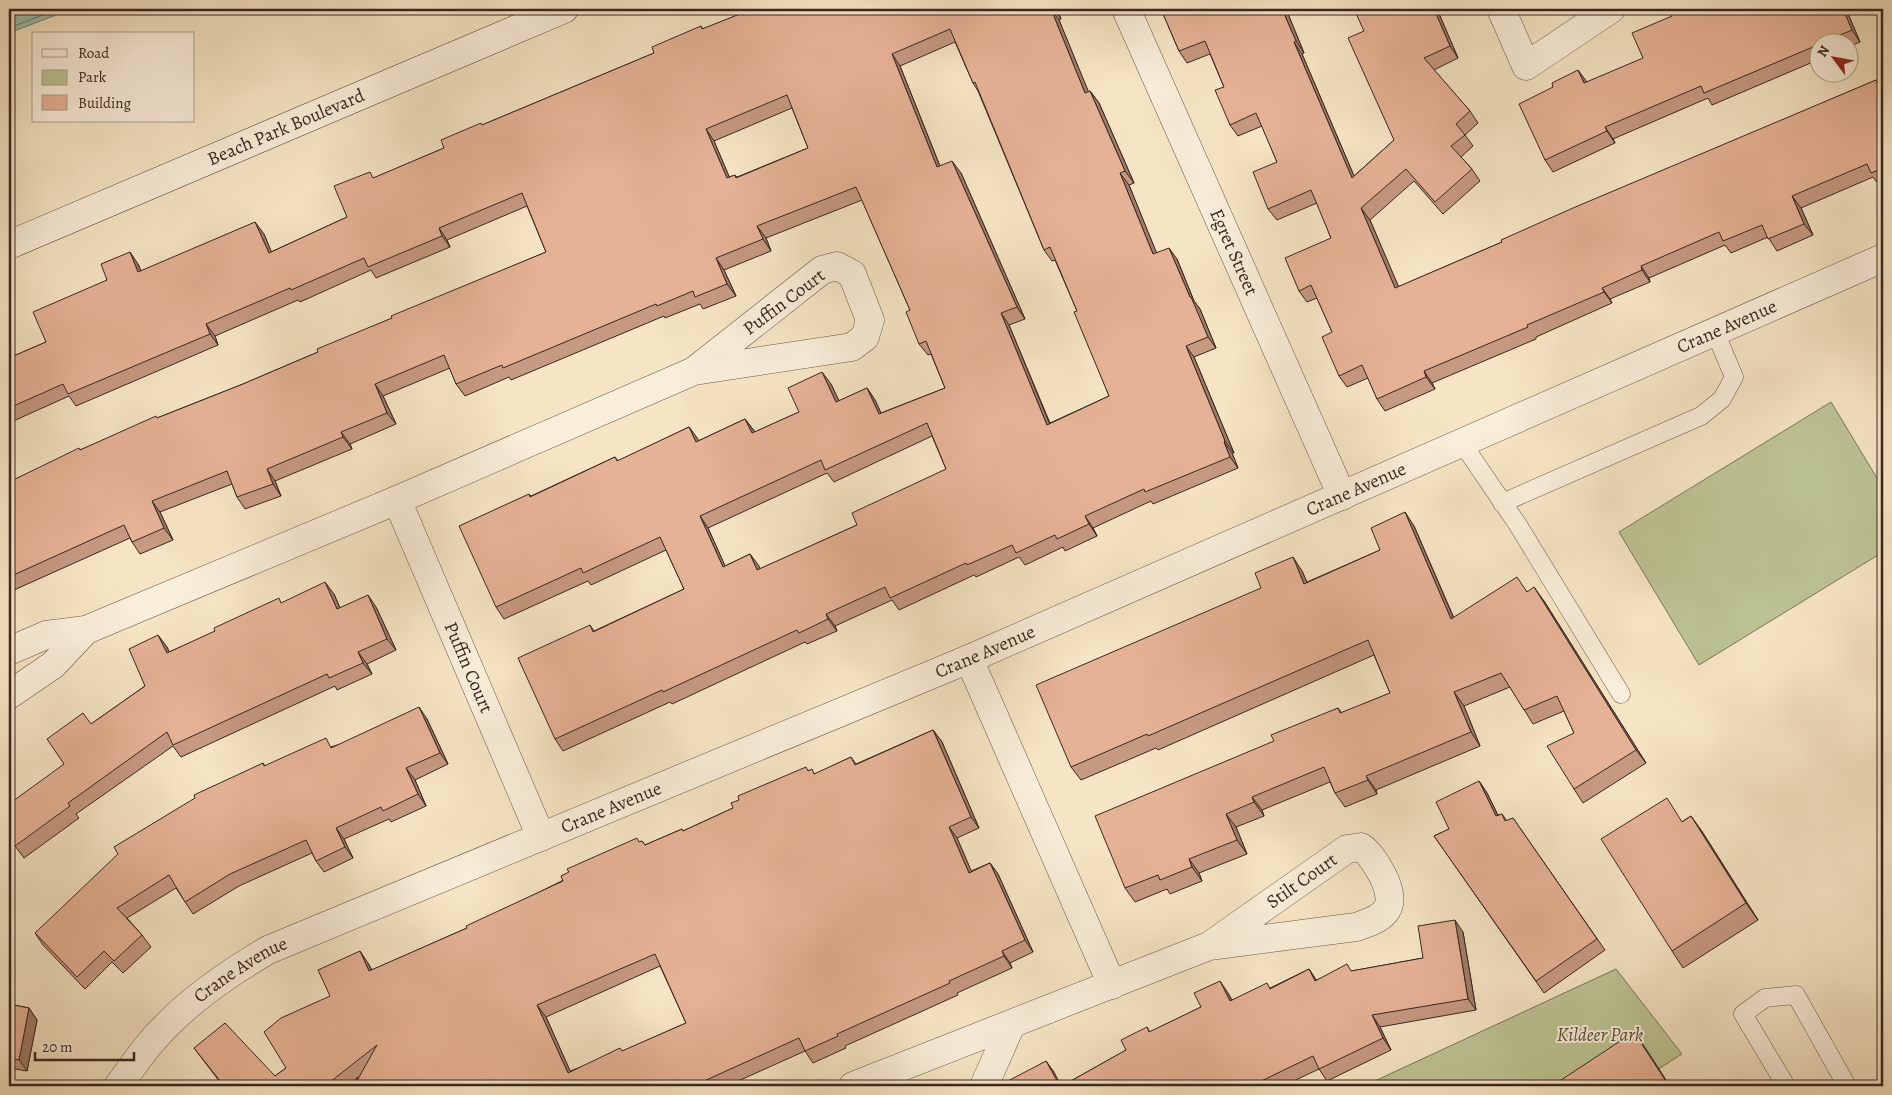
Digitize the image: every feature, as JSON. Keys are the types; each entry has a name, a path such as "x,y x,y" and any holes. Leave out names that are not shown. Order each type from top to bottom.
{"street":[{"name":"Beach Park Boulevard","path":"9,245 564,9"},
{"name":"Egret Street","path":"1126,9 1342,496"},
{"path":"1501,9 1526,66 1611,9"},
{"name":"Crane Avenue","path":"118,1086 153,1040 186,1007 224,977 268,950 968,659 1883,258"},
{"name":"Puffin Court","path":"9,651 46,636 86,630 397,500 694,372 852,347 865,337 870,320 852,274 836,266 822,270 694,372"},
{"name":"Puffin Court","path":"397,500 540,837"},
{"name":"Puffin Court","path":"9,695 53,665 86,630"},
{"path":"968,659 1112,985"},
{"name":"Stilt Court","path":"853,1086 1209,946 1347,849 1361,847 1369,853 1388,889 1390,899 1387,910 1376,919 1356,927 1209,946"},
{"path":"984,1086 1011,1025"}],"lane":[{"path":"1502,503 1701,416 1722,399 1734,376 1715,332"},
{"path":"1462,443 1518,525 1621,694"},
{"path":"1786,1086 1743,1014 1765,998 1796,995 1847,1086"}],"green space":[{"path":"1831,402 1883,488 1883,552 1699,665 1619,532"},
{"name":"Kildeer Park","path":"1616,969 1682,1054 1632,1086 1364,1086"}],"water":[{"path":"9,9 72,9 9,33"}],"building":[{"path":"1051,9 1085,93 1090,91 1125,171 1120,173 1153,254 1169,248 1208,337 1186,346 1230,457 1145,492 1144,489 1085,516 1089,524 1057,539 1055,535 1016,553 1012,545 967,565 966,563 890,598 885,587 826,614 828,619 799,633 797,630 555,739 518,658 590,625 593,632 684,589 660,537 583,573 581,568 496,607 459,526 529,494 530,497 615,457 617,461 689,427 696,442 745,419 752,433 799,412 788,388 822,372 836,402 867,388 879,414 945,388 926,341 919,344 906,312 910,310 856,187 757,226 763,239 716,258 727,284 695,297 693,291 657,306 656,304 503,368 502,365 456,384 444,355 375,384 387,413 341,432 343,437 267,469 273,484 237,497 227,471 152,501 164,528 132,542 124,525 9,577 9,482 79,448 80,450 156,416 157,418 243,384 318,352 317,349 392,318 391,316 546,252 522,193 439,228 442,236 368,267 364,258 206,324 210,334 68,394 63,384 9,408 9,358 46,342 33,312 107,280 101,264 130,252 138,272 255,222 269,253 347,217 334,186 370,172 373,178 444,148 441,140 481,123 482,125 654,53 652,47 701,26 702,29 750,10","holes":["950,29 973,83 975,82 1044,250 1050,247 1077,311 1074,312 1109,396 1047,425 1001,313 1017,307 952,161 937,167 892,54","787,95 808,148 736,178 735,175 727,178 706,129","927,423 946,469 852,513 857,525 757,570 750,554 723,567 700,516 821,460 825,470"]},
{"path":"1161,9 1282,9 1296,41 1294,42 1352,178 1394,140 1348,38 1364,31 1354,9 1434,9 1450,46 1424,58 1470,111 1456,124 1465,135 1451,146 1472,169 1435,202 1406,169 1361,208 1395,288 1502,242 1501,240 1573,208 1876,80 1883,98 1883,168 1871,173 1867,164 1792,196 1804,224 1768,239 1762,225 1723,241 1719,232 1641,266 1642,270 1602,288 1604,292 1527,325 1528,327 1424,371 1426,377 1377,399 1362,365 1339,376 1322,337 1332,332 1311,285 1299,291 1285,258 1331,238 1311,190 1268,209 1253,172 1277,162 1256,113 1230,125 1215,90 1224,87 1205,41 1179,51"},
{"path":"1676,9 1843,9 1852,30 1847,32 1810,32 1810,48 1704,93 1701,86 1605,127 1607,131 1545,160 1519,104 1553,87 1552,83 1578,70 1584,83 1643,58 1632,33 1672,16 1670,11"},
{"path":"1405,512 1451,619 1517,577 1527,592 1534,587 1636,750 1574,789 1547,746 1574,733 1557,696 1524,710 1501,673 1454,692 1471,732 1366,776 1368,780 1335,793 1324,767 1252,797 1254,802 1226,814 1237,840 1189,859 1192,867 1160,880 1158,875 1125,888 1095,816 1274,741 1271,735 1338,708 1340,713 1390,693 1368,640 1148,736 1147,734 1071,767 1036,685 1261,588 1255,573 1293,557 1304,584 1380,550 1371,528"},
{"path":"325,582 337,609 368,595 387,639 358,652 363,663 329,678 327,674 173,745 167,732 68,803 70,806 15,846 9,837 9,804 64,764 47,739 83,713 91,724 145,686 129,649 158,635 167,653 215,631 214,628 279,598 281,603"},
{"path":"419,707 440,753 406,768 418,794 383,811 381,807 336,828 345,847 316,861 306,840 230,874 185,902 169,875 117,908 142,935 114,961 104,951 77,977 35,933 118,854 114,847 195,798 194,795 263,763 264,766 326,738 331,748"},
{"path":"933,730 971,817 949,827 969,873 990,863 1025,940 1002,951 1004,956 949,981 950,983 837,1034 838,1036 805,1051 799,1038 693,1086 354,1086 377,1045 325,1086 224,1086 194,1048 225,1023 275,1076 286,1068 264,1032 281,1018 330,996 318,970 360,951 369,971 467,928 466,926 563,881 561,876 569,872 567,869 637,838 639,842 642,841 645,845 682,829 683,831 733,808 731,803 739,800 738,796 806,767 808,771 812,769 814,774 851,757 855,765","holes":["655,954 686,1023 622,1051 620,1048 568,1073 537,1005"]},
{"path":"1479,781 1496,816 1502,814 1505,821 1513,818 1597,939 1536,981 1434,836 1449,829 1436,802"},
{"path":"1667,798 1682,822 1691,816 1746,903 1672,951 1601,839"},
{"path":"1455,920 1468,999 1372,1015 1383,1038 1319,1069 1313,1056 1251,1086 1062,1086 1126,1050 1121,1040 1147,1027 1149,1032 1201,1007 1194,993 1220,981 1230,1001 1267,983 1270,989 1309,969 1315,981 1347,964 1351,971 1423,958 1418,926"},
{"path":"9,1004 29,1008 19,1060 9,1058"},
{"path":"1634,1032 1669,1086 1552,1086"},
{"path":"1046,1061 1060,1086 1009,1086 1006,1082"}]}
